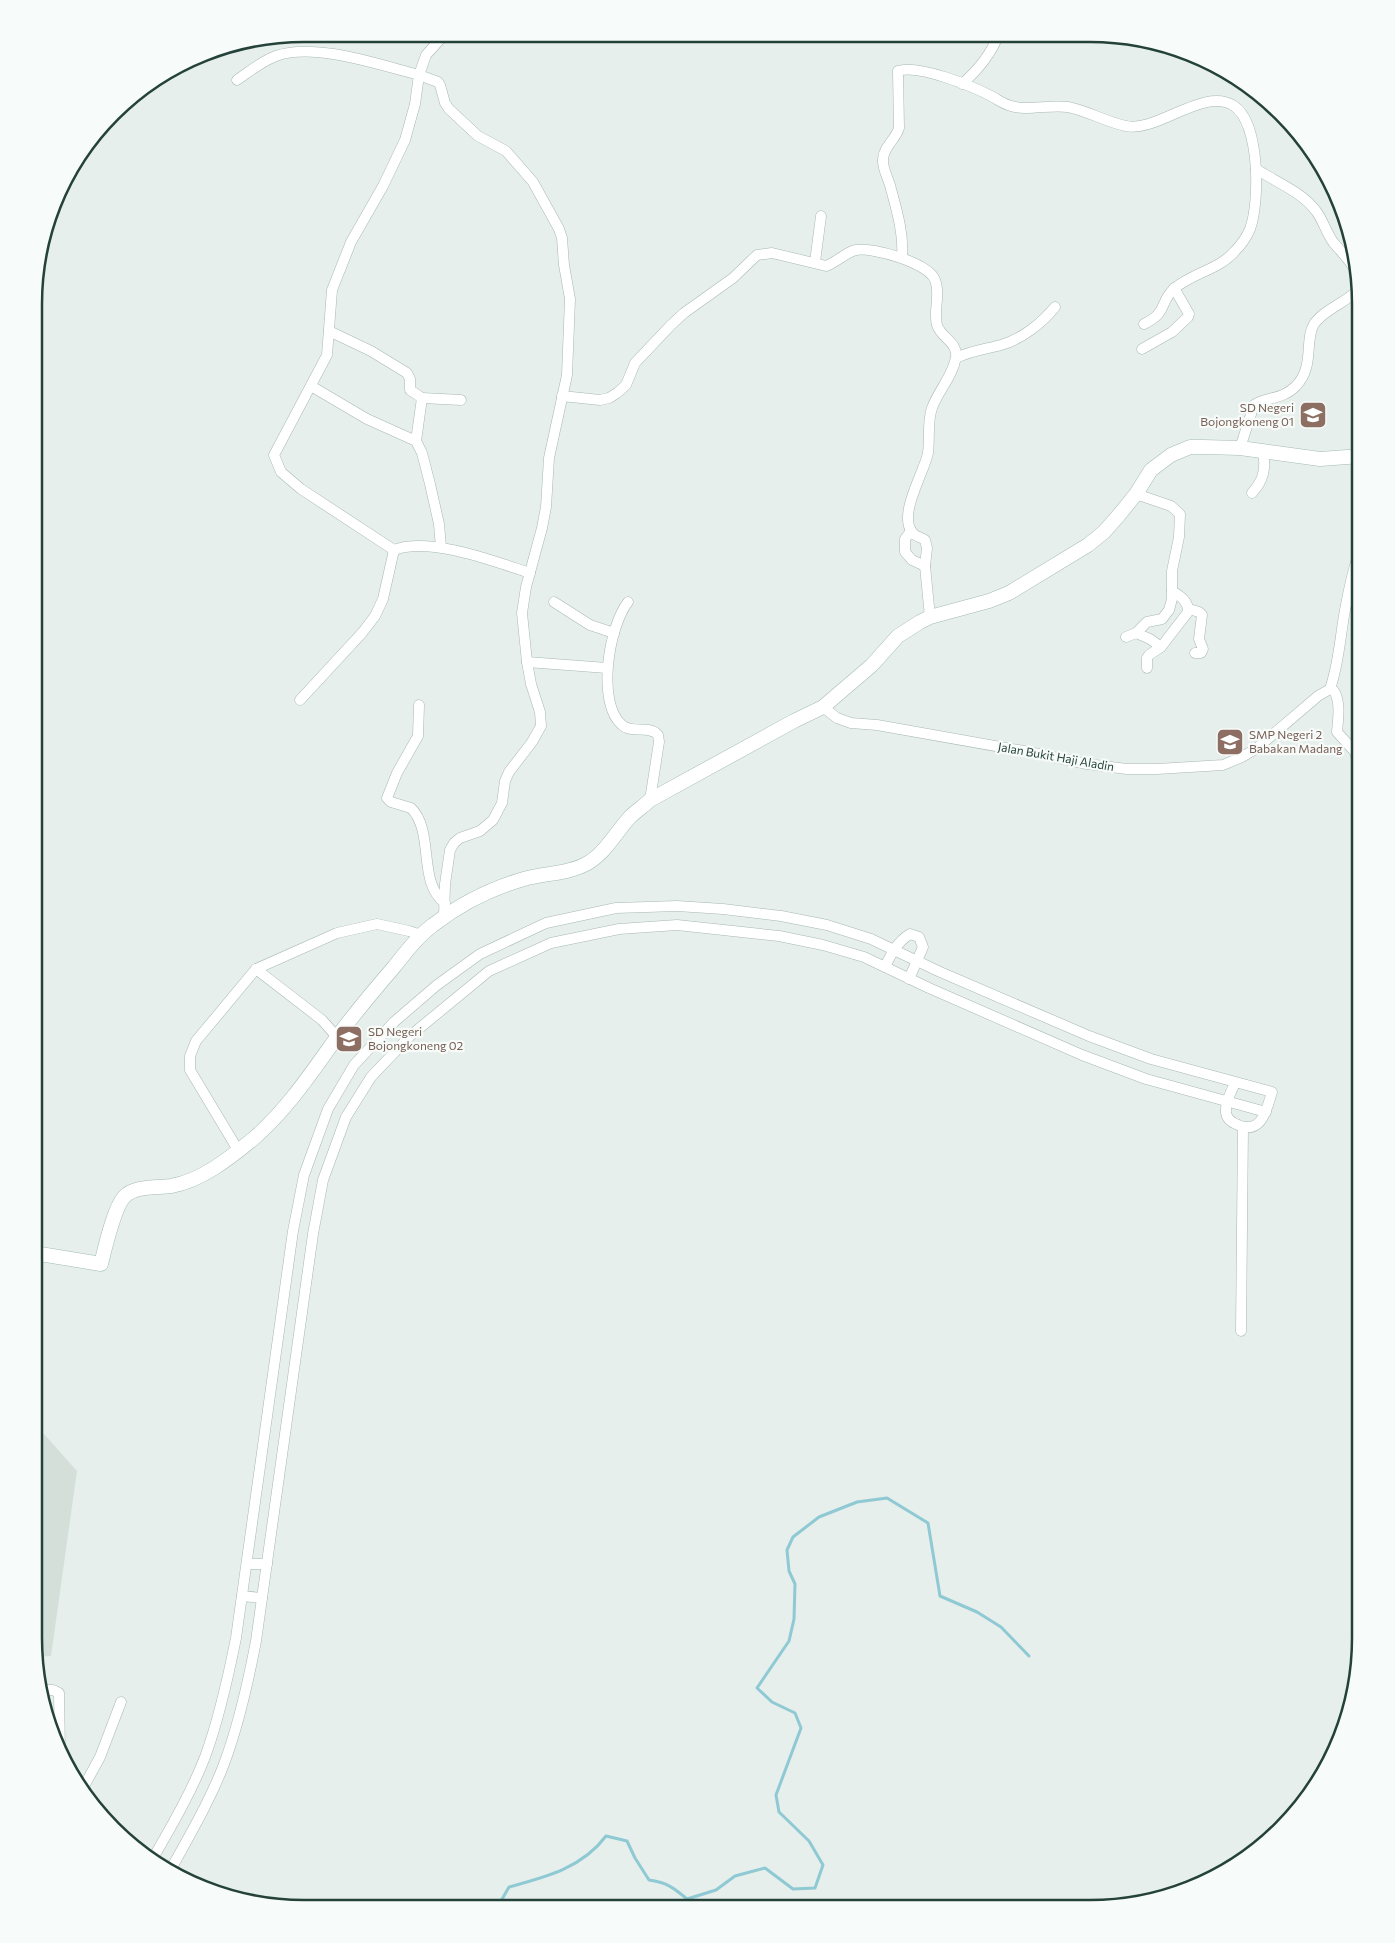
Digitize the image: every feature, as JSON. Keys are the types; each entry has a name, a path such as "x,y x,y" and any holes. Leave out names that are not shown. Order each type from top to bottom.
{"street":[{"path":"394,550 300,489 280,472 274,454 327,355 331,296 339,271 351,242 381,191 405,140 419,75 426,55 437,42"},
{"path":"962,84 983,63 996,42"},
{"path":"237,80 276,56 305,50 374,62 438,82 449,109 478,136 506,151 513,157 533,182 560,229 570,299 568,368 549,458 546,507 523,600 522,612 527,662 531,684 540,712 541,726 532,742 509,772 505,781 502,803 493,820 480,832 460,838 450,850 445,884 445,910"},
{"path":"902,258 901,231 883,158 885,150 897,134 899,128 898,71 914,69 962,84 1009,105 1028,108 1046,106 1070,107 1132,126 1150,124 1193,106 1215,102 1234,106 1245,117 1250,131 1256,169 1256,198 1250,230 1235,251 1224,262 1174,288 1166,299 1160,314 1144,324"},
{"path":"1256,169 1312,205 1329,236 1348,259"},
{"path":"815,262 821,216"},
{"path":"562,396 600,400 609,398 617,393 626,385 636,363 665,331 684,313 733,278 757,255 772,253 826,266 855,250 861,250 902,258 929,272 934,277 937,297 936,324 954,346 956,358 931,410 928,456 910,505 909,524 911,531 925,540 925,566 930,617"},
{"path":"1142,349 1172,332 1188,317 1174,288"},
{"path":"1240,448 1254,405 1260,401 1279,397 1297,385 1303,376 1308,362 1311,331 1315,323 1339,304 1352,297"},
{"path":"956,358 1013,340 1040,324 1055,307"},
{"path":"329,331 371,351 407,373 410,379 410,390 422,398 461,400"},
{"path":"311,386 368,419 416,441"},
{"path":"422,398 416,441 422,453 432,492 439,524 441,547"},
{"path":"42,1255 100,1264 117,1209 122,1199 128,1193 135,1190 183,1183 210,1170 268,1125 337,1037 421,935 445,910 522,879 573,869 588,863 607,845 631,816 650,800 823,707 872,665 898,636 930,617 989,601 1009,593 1088,545 1104,532 1136,494 1151,470 1162,460 1190,447 1263,450 1320,459 1352,457"},
{"path":"1252,493 1264,473 1263,450"},
{"path":"1136,494 1171,506 1180,514 1179,537 1172,571 1172,591 1169,610 1166,615 1157,621 1147,622 1131,635 1150,639 1161,647"},
{"path":"911,531 905,539 905,552 912,560 925,566"},
{"path":"394,550 401,547 441,547 490,560 530,574"},
{"path":"300,700 362,633 375,616 383,599 394,550"},
{"path":"1352,581 1345,609 1342,642 1330,690 1334,691 1337,696 1337,732 1352,749"},
{"path":"1172,591 1184,600 1188,609"},
{"path":"554,602 590,625 614,633"},
{"path":"628,602 619,616 614,633 607,668 609,697 615,716 622,726 652,730 658,735 659,742 650,800"},
{"path":"1148,668 1147,658 1161,647 1180,624 1188,609"},
{"path":"1188,609 1199,612 1202,615 1199,633 1204,648 1201,653 1195,653"},
{"path":"527,662 607,668"},
{"name":"Jalan Bukit Haji Aladin","path":"823,707 837,718 851,723 877,725 1087,764 1127,769 1157,770 1223,765 1242,757 1257,748 1318,696 1330,690"},
{"path":"419,704 418,736 397,773 387,798 391,802 412,808 418,817 425,837 430,876 445,910"},
{"path":"156,1854 183,1805 205,1758 224,1694 236,1638 293,1231 304,1175 328,1108 354,1065 394,1022 436,986 480,954 546,923 616,908 677,906 781,916 827,925 872,939 918,962 1089,1036 1152,1059 1272,1092 1266,1112 1260,1122 1254,1127 1243,1127 1230,1121 1226,1114 1234,1083"},
{"path":"238,1150 190,1070 190,1056 196,1041 256,969 337,933 377,924 421,935"},
{"path":"173,1865 201,1815 224,1765 244,1700 256,1642 313,1234 323,1180 346,1117 371,1077 410,1036 489,971 551,943 619,929 677,925 779,936 864,956 909,979 1082,1055 1146,1079 1266,1112"},
{"path":"885,967 893,950 902,938 910,934 919,937 923,947 909,979"},
{"path":"256,969 322,1020 337,1037"},
{"path":"1242,1331 1243,1127"},
{"path":"247,1564 267,1564"},
{"path":"242,1596 262,1598"},
{"path":"48,1690 59,1693 60,1733"},
{"path":"86,1783 100,1757 121,1702"}],"shaded area":[{"path":"42,1434 44,1434 77,1471 51,1656 43,1657 42,1639"}],"waterway":[{"path":"502,1900 509,1887 550,1875 575,1864 606,1836 627,1841 649,1880 670,1886 687,1899 716,1890 735,1876 765,1868 793,1889 815,1888 823,1865 809,1841 779,1812 776,1795 801,1728 795,1713 772,1702 757,1688 789,1641 794,1619 795,1584 789,1571 787,1550 793,1537 819,1517 857,1502 887,1498 928,1523 940,1596 977,1612 1001,1627 1029,1656"}],"place":[{"name":"SD Negeri Bojongkoneng 01","path":"1313,415"},
{"name":"SMP Negeri 2 Babakan Madang","path":"1230,742"},
{"name":"SD Negeri Bojongkoneng 02","path":"349,1039"}]}
